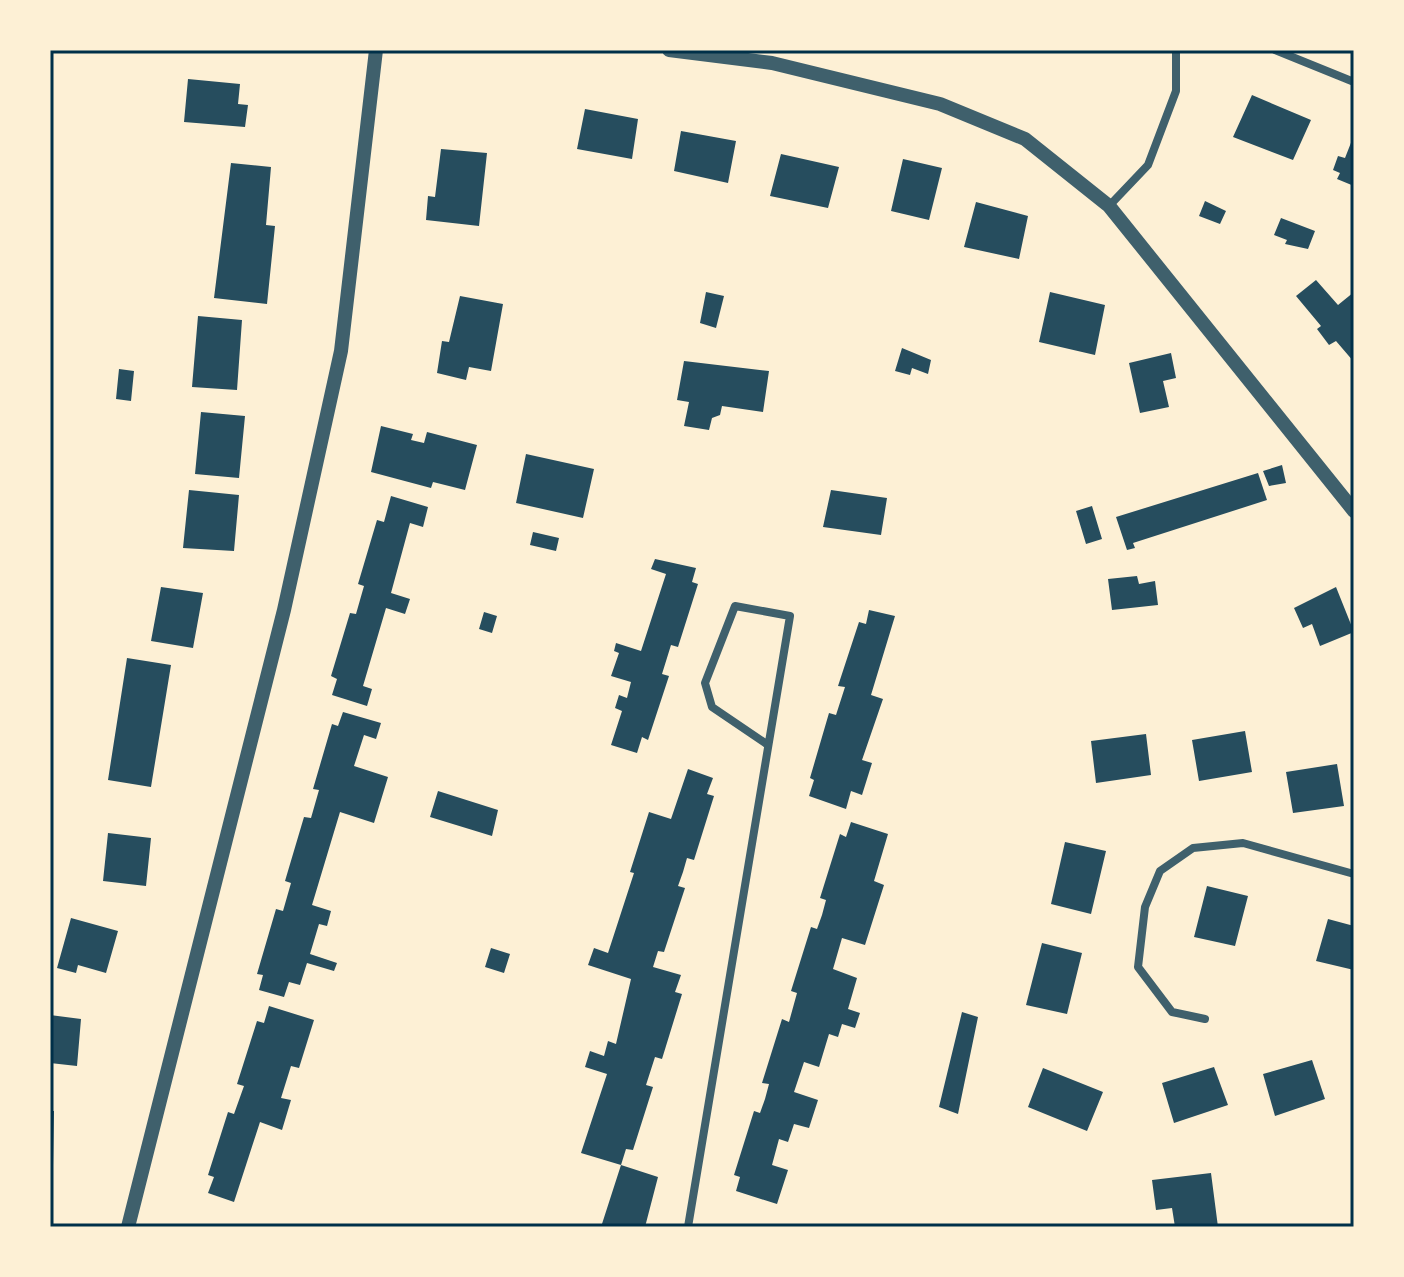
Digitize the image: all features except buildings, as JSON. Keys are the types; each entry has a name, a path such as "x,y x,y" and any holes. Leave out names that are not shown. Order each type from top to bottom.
{"street":[{"path":"128,1227 284,610 341,351 376,50"},
{"path":"669,50 772,63 940,104 1025,139 1109,206 1354,511"},
{"path":"1109,206 1148,165 1176,91 1176,50"},
{"path":"1275,50 1354,82"},
{"path":"688,1227 790,616 735,606 705,683 712,707 768,745"},
{"path":"1205,1019 1172,1012 1138,967 1145,907 1160,871 1193,848 1243,843 1354,874"}]}
